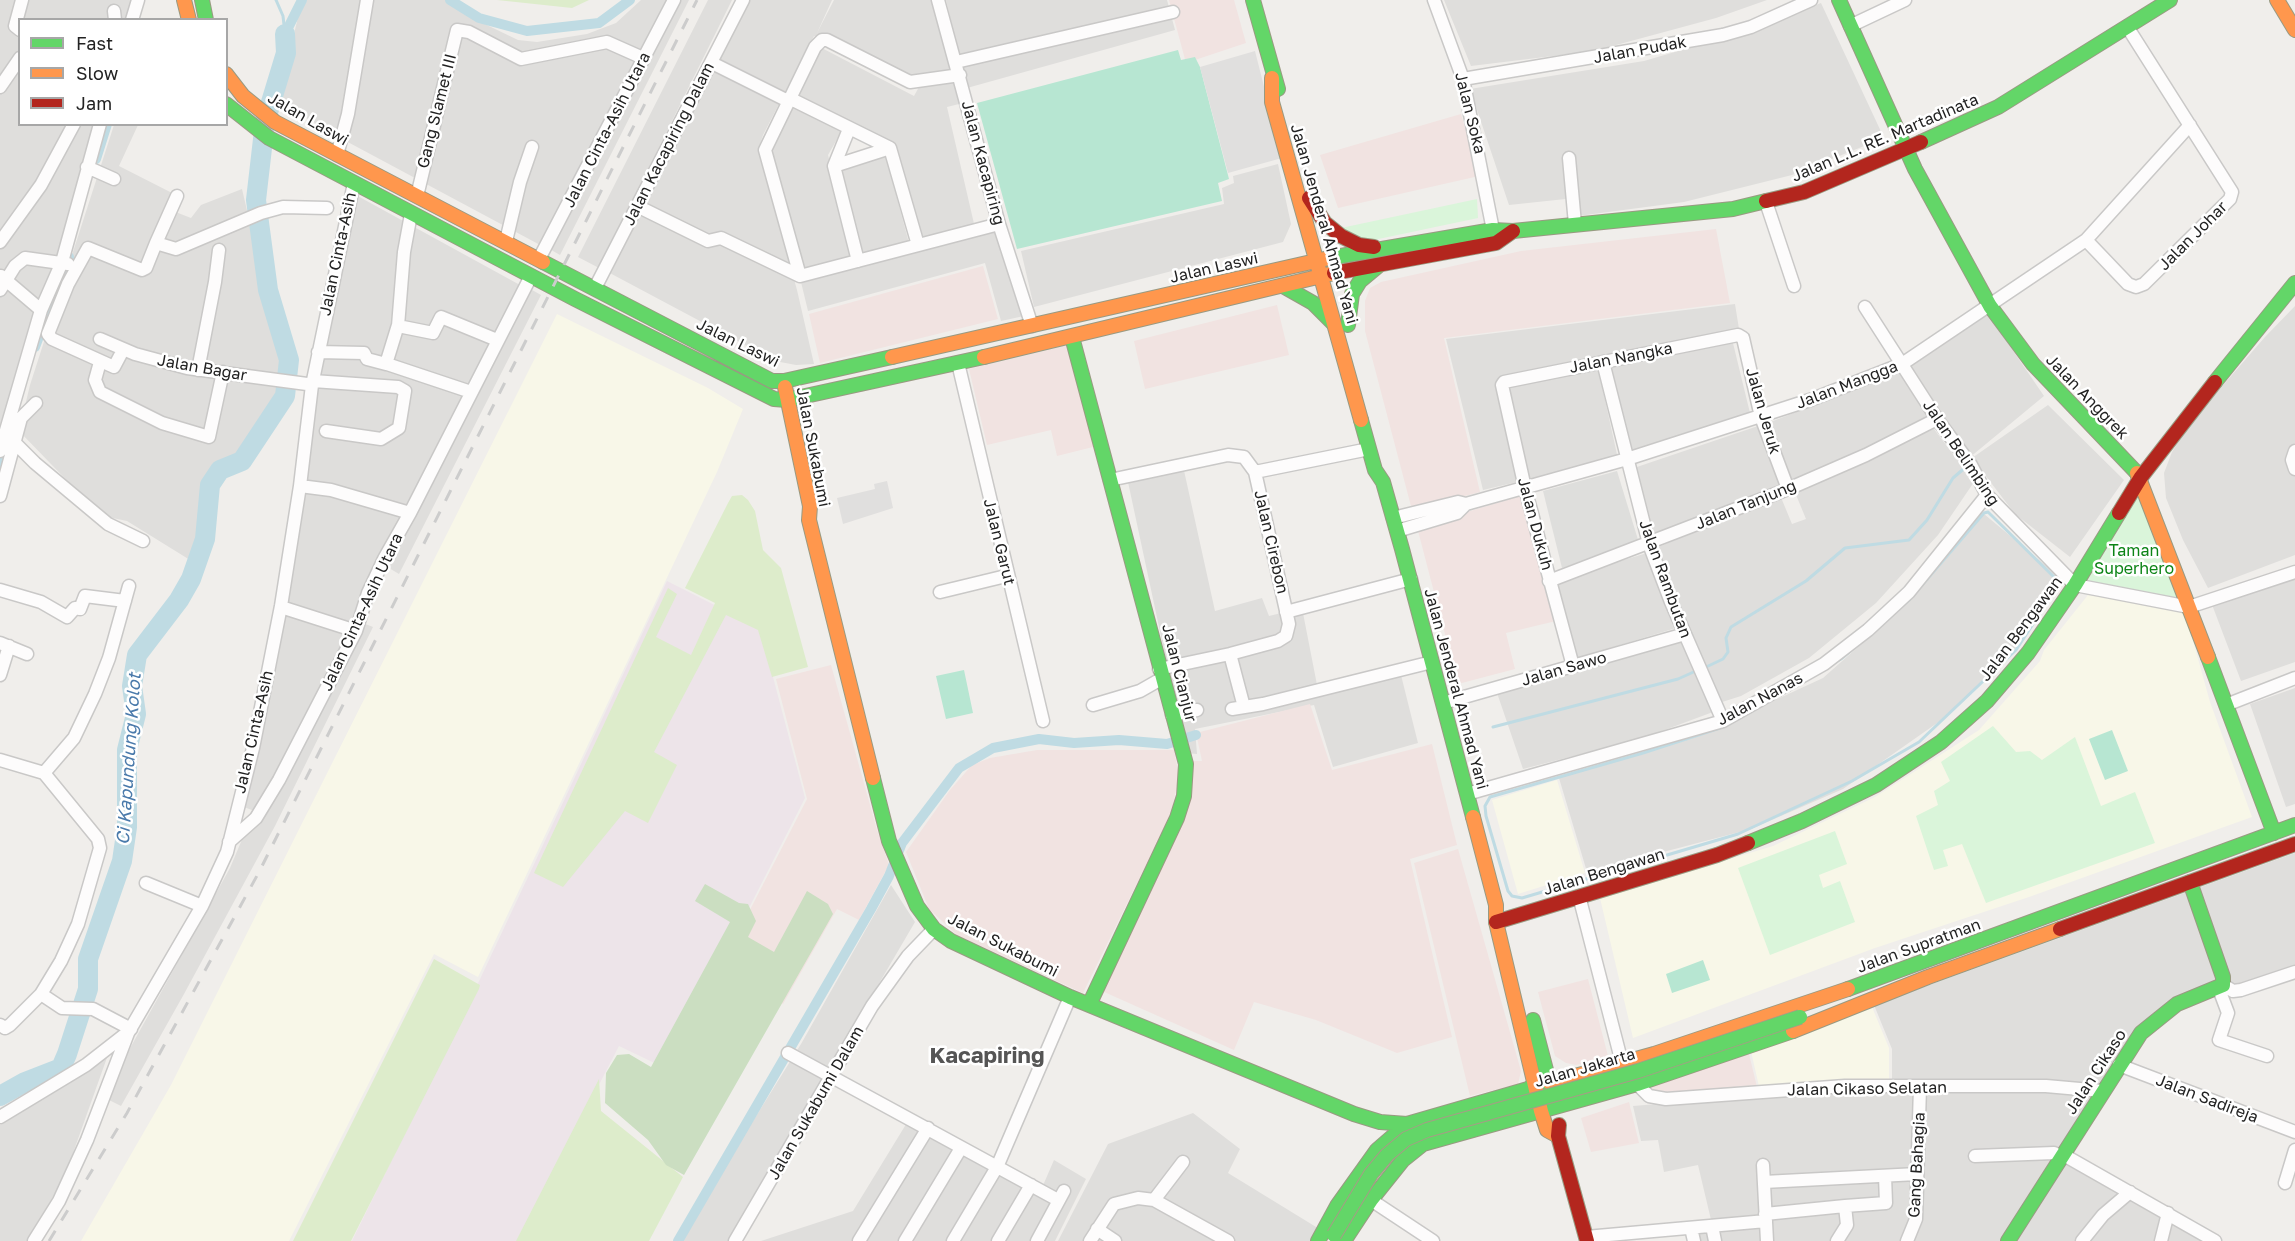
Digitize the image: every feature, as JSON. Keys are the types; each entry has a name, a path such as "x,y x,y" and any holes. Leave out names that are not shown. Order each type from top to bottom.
{"main road":[{"path":"184,0 188,18"},
{"path":"202,0 206,18"},
{"name":"Jalan Jenderal Ahmad Yani","path":"1253,0 1272,78 1272,102 1306,226 1328,275 1384,467 1383,482"},
{"name":"Jalan Anggrek","path":"1839,0 1906,149 1965,266 1989,306 2033,364 2141,477 2274,833"},
{"name":"Jalan L.L. RE. Martadinata","path":"1322,260 1493,230 1513,231 1732,209 1804,192 1998,107 2170,0"},
{"path":"2277,0 2295,30"},
{"name":"Jalan Laswi","path":"228,76 255,108 275,122 778,381 1322,260"},
{"name":"Jalan Jenderal Ahmad Yani","path":"1272,78 1282,97 1309,198 1322,260"},
{"name":"Jalan Laswi","path":"228,106 269,138 411,214 780,400 1072,337 1328,275"},
{"path":"1309,198 1325,223 1341,236 1359,245 1382,248"},
{"path":"1279,270 1297,249 1306,226"},
{"name":"Jalan L.L. RE. Martadinata","path":"1328,275 1385,262 1496,243 1513,231"},
{"path":"1283,286 1313,303 1342,326 1352,294 1360,281 1385,262"},
{"name":"Jalan Bengawan","path":"1500,924 1579,896 1717,855 1839,805 1876,785 1941,742 1987,700 2028,653 2075,585 2141,477 2265,317 2295,283"},
{"name":"Jalan Jenderal Ahmad Yani","path":"1342,326 1369,449 1375,470 1383,482 1411,579 1496,905 1540,1111 1547,1130 1558,1136"},
{"name":"Jalan Cianjur","path":"1072,337 1181,747 1186,779 1184,796 1177,818 1089,1005"},
{"name":"Jalan Sukabumi","path":"778,381 780,400 810,506 809,520 891,847 917,906 934,929 951,941 1089,1005 1354,1114 1380,1122 1407,1124"},
{"name":"Jalan Supratman","path":"1555,1081 1622,1063 1889,975 2295,825"},
{"name":"Jalan Supratman","path":"1560,1105 1637,1084 1784,1035 1917,981 2295,844"},
{"path":"2190,882 2223,977 2221,987"},
{"name":"Jalan Jenderal Ahmad Yani","path":"1500,924 1555,1081 1560,1105 1558,1136 1587,1239"},
{"name":"Jalan Jakarta","path":"1336,1239 1371,1174 1387,1155 1406,1139 1427,1130 1638,1071 1800,1017 1889,975"},
{"name":"Jalan Cikaso","path":"2008,1241 2141,1033 2177,1004 2221,987"},
{"name":"Jalan Jakarta","path":"1318,1241 1337,1206 1377,1150 1407,1124 1528,1089 1535,1084"},
{"name":"Jalan Jakarta","path":"1336,1239 1403,1160 1423,1144 1560,1105"},
{"name":"Jalan Sukabumi","path":"1354,1114 1370,1129 1377,1150"}],"street":[{"path":"18,29 15,28 15,24 22,0"},
{"path":"133,18 138,0"},
{"path":"337,155 348,114 367,0"},
{"name":"Jalan Cinta-Asih Utara","path":"539,259 674,0"},
{"name":"Jalan Kacapiring Dalam","path":"595,288 743,0"},
{"name":"Jalan Kacapiring","path":"938,0 999,224 1032,326"},
{"name":"Jalan Soka","path":"1434,0 1463,79 1493,230"},
{"name":"Jalan Pudak","path":"1463,79 1723,35 1751,27 1811,0"},
{"path":"1850,26 1905,0"},
{"path":"956,62 1173,12"},
{"name":"Jalan Johar","path":"2086,240 2128,284 2136,287 2144,284 2230,199 2230,187 2128,28"},
{"name":"Gang Slamet III","path":"417,196 457,30 520,59 607,42 643,58"},
{"path":"800,276 765,150 815,47 822,40 827,40 902,81 916,83 960,75"},
{"path":"0,87 18,61"},
{"path":"711,63 849,129 878,140 890,148 918,245"},
{"name":"Jalan Mangga","path":"1395,524 1458,502 1466,504 1525,488 1761,417 1902,364 2086,240 2190,125"},
{"path":"0,242 41,185 73,126"},
{"path":"41,333 41,310 62,263 91,169 100,126"},
{"path":"849,129 834,166 858,261"},
{"path":"506,241 520,182 532,147"},
{"path":"834,166 890,148"},
{"path":"1569,158 1575,224"},
{"path":"91,169 114,179"},
{"name":"Jalan Cinta-Asih","path":"34,1241 58,1201 87,1140 130,1031 222,867 253,748 281,607 308,428 310,382 354,183"},
{"path":"0,496 14,442 15,417 41,333 86,249 90,248 144,269 177,196"},
{"path":"1766,202 1794,286"},
{"path":"637,206 708,241 721,238 800,276 999,224"},
{"path":"156,243 176,249 261,213 283,207 327,208"},
{"path":"387,364 398,325 404,252 411,214"},
{"path":"198,370 219,249"},
{"path":"41,310 2,282 25,258 77,266"},
{"name":"Jalan Cinta-Asih Utara","path":"229,842 256,818 279,780 356,631 368,593 531,276"},
{"name":"Jalan Belimbing","path":"1865,307 1937,419 1969,462 1987,495 2075,585"},
{"path":"398,325 434,333 441,317 497,340"},
{"path":"41,333 100,362 116,367 123,350"},
{"name":"Jalan Nangka","path":"1504,381 1738,335"},
{"name":"Jalan Jeruk","path":"1738,335 1743,338 1761,417 1788,489"},
{"name":"Jalan Bagar","path":"100,339 123,350 198,370 289,382 398,387 405,393 399,428 381,439 326,431"},
{"path":"318,352 364,353 367,359 471,392"},
{"path":"100,362 95,380 100,392 162,423 209,437 223,372"},
{"name":"Jalan Rambutan","path":"1602,362 1649,544 1723,721"},
{"name":"Jalan Garut","path":"958,363 1006,576 1043,721"},
{"name":"Jalan Dukuh","path":"1504,381 1502,386 1525,488 1573,666"},
{"path":"0,451 2,432 15,417 36,403"},
{"name":"Jalan Tanjung","path":"1549,580 1649,544 1788,489 1866,455 1937,419"},
{"path":"14,442 108,524 143,541"},
{"path":"1110,480 1228,455 1244,457 1255,472 1369,449"},
{"path":"2295,451 2292,460 2295,469"},
{"name":"Jalan Cirebon","path":"1255,472 1286,612"},
{"path":"300,486 358,497 410,513"},
{"name":"Jalan Nanas","path":"1467,794 1723,721 1824,664 1868,630 1909,592 1987,495"},
{"path":"2075,585 2189,607 2295,572"},
{"path":"940,592 1006,576"},
{"path":"1093,705 1140,691 1160,674 1278,641 1287,636 1289,631 1286,612 1411,579"},
{"path":"44,773 74,738 86,713 104,673 129,586"},
{"path":"0,590 41,602 67,617 75,608 80,609 85,596 125,601"},
{"path":"281,607 356,631"},
{"name":"Jalan Sawo","path":"1443,703 1685,634"},
{"path":"0,675 5,644 27,654"},
{"path":"1230,654 1238,708 1432,662"},
{"path":"2226,705 2295,678"},
{"path":"1174,722 1197,710"},
{"path":"0,760 44,773 98,839 100,848 72,939 41,994 10,1025 5,1028 0,1025"},
{"path":"146,883 201,906"},
{"path":"1579,896 1622,1063"},
{"name":"Jalan Sukabumi Dalam","path":"735,1241 872,1006 899,967 934,929"},
{"path":"2221,987 2233,991 2241,990 2295,972"},
{"path":"2221,987 2228,1013 2219,1040 2267,1056"},
{"path":"0,1117 86,1065 130,1031 96,1010 62,1008 41,994"},
{"path":"952,1241 997,1167 1070,997"},
{"path":"788,1053 833,1075 1031,1185 1061,1196 1037,1241"},
{"name":"Jalan Sadireja","path":"2119,1065 2295,1132"},
{"name":"Jalan Cikaso Selatan","path":"1637,1084 1649,1096 1666,1099 1845,1086 2046,1086 2102,1091"},
{"name":"Gang Bahagia","path":"1907,1241 1916,1219 1920,1087"},
{"path":"859,1241 928,1128"},
{"path":"905,1241 961,1148"},
{"path":"2285,1183 2295,1149"},
{"path":"1975,1156 2054,1153 2130,1192 2215,1241"},
{"path":"1155,1200 1183,1162"},
{"path":"1763,1166 1767,1241"},
{"path":"1764,1182 1917,1174"},
{"path":"1587,1239 1712,1226 1845,1206 1886,1203 1885,1176"},
{"path":"998,1241 1031,1185"},
{"path":"2082,1241 2103,1215 2125,1193 2130,1192"},
{"path":"1090,1241 1114,1204 1138,1198 1155,1200 1228,1241"},
{"path":"1371,1200 1433,1241"},
{"path":"1837,1241 1847,1225 1845,1206"},
{"path":"2161,1241 2168,1213"},
{"path":"1712,1226 1715,1241"},
{"path":"1691,1228 1694,1241"},
{"path":"1096,1229 1115,1241"}],"shaded area":[{"path":"0,0 139,0 133,18 18,18 18,126 101,126 41,309 0,276"},
{"path":"307,0 361,0 337,135 275,101 287,64 298,17"},
{"path":"368,0 449,0 466,15 518,40 537,42 587,34 616,23 641,0 669,0 542,246 344,140"},
{"path":"674,0 689,0 560,255 546,247"},
{"path":"708,0 732,0 599,268 578,257"},
{"path":"742,0 832,0 817,33 834,0 935,0 963,103 947,107 975,228 915,243 890,146 791,95 816,45 914,96 919,87 814,36 763,135 758,150 797,290 814,364 796,365 775,361 606,271"},
{"path":"946,0 1167,0 1175,30 967,88"},
{"path":"1169,0 1234,0 1246,43 1186,63"},
{"path":"1444,0 1767,0 1716,18 1594,51 1471,66"},
{"path":"1821,3 1884,138 1792,175 1684,202 1578,216 1575,198 1509,205 1470,89 1644,61 1750,30"},
{"path":"1255,51 1282,158 1228,173 1200,67"},
{"path":"791,99 844,127 828,155 853,256 802,275 770,160 772,138"},
{"path":"1461,114 1479,176 1338,208 1320,155"},
{"path":"114,126 138,126 119,166 176,195 173,211 191,218 201,205 242,189 281,356 279,395 269,417 236,458 217,466 207,476 200,500 201,526 197,546 190,560 127,521 108,517 80,494 19,431 30,385"},
{"path":"884,149 910,247 858,259 834,165"},
{"path":"1278,164 1291,224 1283,242 1034,307 1021,251 1224,204 1222,188 1234,183 1233,176"},
{"path":"354,194 520,285 347,628 354,633 257,812 244,807 324,323"},
{"path":"996,228 1024,316 1001,321 985,263 808,311 801,282"},
{"path":"1716,229 1730,303 1444,338 1480,492 1412,510 1365,331 1365,301 1370,288 1381,282 1521,251"},
{"path":"983,266 998,319 820,363 809,314"},
{"path":"0,278 40,311 0,435"},
{"path":"525,286 541,295 399,574 384,565"},
{"path":"1735,304 1739,329 1600,362 1498,380 1521,481 1483,490 1446,339"},
{"path":"1277,305 1289,355 1145,389 1134,341"},
{"path":"2295,306 2295,443 2290,451 2295,475 2295,555 2208,588 2183,540 2166,498 2164,473 2172,452 2191,422"},
{"path":"557,314 708,388 743,409 717,472 478,977 434,954 289,1241 81,1241 171,1085"},
{"path":"1988,314 2044,396 1969,458 1908,367"},
{"path":"1732,339 1750,413 1629,457 1607,366"},
{"path":"1072,344 1097,446 1057,456 1051,430 987,445 969,369"},
{"path":"1598,368 1618,459 1528,482 1505,386"},
{"path":"1899,372 1933,425 1789,481 1768,423"},
{"path":"2048,405 2124,480 2070,557 2015,514 1972,458"},
{"path":"1758,426 1780,484 1651,537 1631,469"},
{"path":"1934,429 1974,482 1938,535 1876,603 1809,658 1741,696 1719,703 1656,548 1780,495 1792,524 1806,519 1794,490"},
{"path":"1183,466 1215,611 1262,598 1269,616 1302,608 1318,690 1399,667 1418,743 1333,767 1314,705 1195,729 1197,754 1186,753 1128,482"},
{"path":"1617,471 1639,543 1562,568 1543,491"},
{"path":"887,481 893,508 843,524 837,498 875,489 874,484"},
{"path":"1520,496 1556,621 1506,633 1515,669 1458,684 1417,527"},
{"path":"1978,509 2062,579 2005,663 1940,721 1843,789 1751,829 1587,872 1559,778 1693,738 1823,678 1902,608"},
{"path":"1647,553 1676,628 1577,658 1554,581"},
{"path":"2295,573 2295,662 2241,681 2211,602"},
{"path":"667,581 760,628 805,798 667,1069 619,1046 518,1241 352,1241 481,977"},
{"path":"2088,595 2182,609 2185,612 2210,702 2252,817 2029,897 1875,948 1633,1038 1600,898 1773,846 1875,797 1979,730 2040,661 2044,650"},
{"path":"363,623 373,627 275,826 184,994 121,1106 103,1097 230,868 246,830 257,825"},
{"path":"1680,639 1713,712 1643,738 1523,769 1495,687"},
{"path":"831,665 889,865 859,920 837,909 783,1004 719,970 807,799 776,679"},
{"path":"2295,688 2295,804 2286,807 2250,704"},
{"path":"1310,704 1332,770 1432,744 1457,845 1410,859 1452,1037 1397,1053 1316,1020 1254,1002 1234,1050 1102,991 1190,761 1202,761 1196,733"},
{"path":"1037,750 1174,750 1179,776 1171,814 1083,993 957,935 929,909 906,852 950,790 972,765 990,758"},
{"path":"1557,780 1585,873 1518,894 1492,800"},
{"path":"1458,849 1521,1071 1518,1084 1470,1096 1414,863"},
{"path":"2295,853 2295,968 2235,990 2173,1002 2100,1085 1892,1084 1892,1049 1874,1005"},
{"path":"891,885 915,922 728,1241 682,1241 715,1182 801,1044"},
{"path":"1588,979 1608,1056 1576,1065 1566,1063 1555,1056 1538,992"},
{"path":"1872,1007 1889,1048 1889,1083 1760,1091 1751,1051"},
{"path":"109,1052 68,1167 30,1241 0,1241 0,1125 72,1080"},
{"path":"1749,1054 1758,1091 1654,1098 1651,1083"},
{"path":"1813,1091 2097,1091 2000,1241 1692,1241 1690,1229 1712,1224 1698,1165 1664,1172 1658,1140 1641,1141 1633,1106"},
{"path":"1629,1102 1639,1143 1591,1152 1581,1118"},
{"path":"1193,1113 1240,1149 1228,1173 1321,1230 1314,1241 1058,1241 1108,1144"},
{"path":"908,1121 993,1171 950,1241 761,1241 853,1211"},
{"path":"2066,1158 2212,1241 2011,1241"},
{"path":"1054,1160 1086,1179 1055,1241 956,1241 998,1171 1041,1190"}],"green space":[{"path":"497,0 589,0 572,8"},
{"path":"1178,50 1181,60 1195,57 1200,67 1229,179 1218,183 1222,201 1017,249 977,103"},
{"path":"1477,199 1478,218 1369,241 1341,228"},
{"name":"Taman Superhero","path":"2142,485 2185,603 2081,584"},
{"path":"742,495 755,511 763,550 781,568 808,667 772,677 758,630 726,615 654,752 677,765 648,823 625,811 563,887 534,873 668,588 677,594 656,637 691,655 715,603 685,588 732,496"},
{"path":"964,670 973,713 946,719 936,676"},
{"path":"1993,726 2016,752 2030,751 2042,760 2075,737 2101,806 2135,792 2155,843 1986,903 1962,844 1943,850 1948,866 1934,870 1916,816 1938,805 1934,791 1950,781 1941,762"},
{"path":"2112,730 2128,771 2105,780 2089,739"},
{"path":"1835,831 1847,864 1819,875 1823,888 1840,881 1855,922 1770,955 1738,868"},
{"path":"705,884 739,903 748,904 756,921 748,937 774,952 807,891 828,904 833,914 684,1175 666,1165 648,1140 605,1103 606,1073 617,1055 629,1054 651,1067 730,922 695,901"},
{"path":"434,959 480,985 479,989 351,1241 293,1241"},
{"path":"1703,960 1710,980 1672,993 1666,974"},
{"path":"599,1079 601,1111 683,1177 649,1241 516,1241"}],"waterway":[{"name":"Ci Kapundung Kolot","path":"276,0 283,16 285,34"},
{"path":"285,34 302,0"},
{"path":"450,0 479,18 527,31 599,23 630,0"},
{"name":"Ci Kapundung Kolot","path":"0,1096 25,1082 61,1068 67,1054 88,989 88,959 122,861 127,827 127,750 136,714 132,686 137,655 179,600 191,579 205,539 210,485 220,470 242,461 285,396 289,360 268,290 256,200 265,122 286,53 285,34"},
{"path":"96,159 106,126"},
{"path":"35,347 69,257"},
{"path":"0,468 6,445"},
{"path":"1704,668 1723,659 1728,652 1726,638 1731,627 1806,581 1845,548 1909,540 1927,520 1953,478 1967,466"},
{"path":"1988,512 2054,577 2058,582 2056,589 2016,650 1919,742 1852,781 1738,834 1522,898 1512,896 1508,891 1486,816 1485,806 1490,797 1643,753 1720,728 1841,659 1910,599 1984,513 1988,512"},
{"path":"1493,727 1678,679 1698,670"},
{"path":"678,1241 871,909 889,876 902,843 959,768 993,748 1039,739 1074,743 1119,740 1167,744 1196,735"}],"railway":[{"path":"49,1241 127,1113 259,872 697,0"}],"traffic: fast":[{"path":"202,0 206,18"},
{"path":"1253,0 1278,89"},
{"path":"1839,0 1915,169 1990,306 2033,364 2137,473"},
{"path":"1921,142 1998,107 2170,0"},
{"path":"228,106 269,138 575,299 774,399 787,400 984,357"},
{"path":"1329,258 1493,230 1513,231 1733,209 1766,201"},
{"path":"543,262 772,381 784,381 892,357"},
{"path":"1348,325 1352,294 1360,281 1378,266"},
{"path":"2215,382 2295,283"},
{"path":"1283,286 1313,303 1333,323"},
{"path":"1072,337 1186,764 1184,796 1177,818 1089,1005"},
{"path":"1361,420 1375,470 1383,482 1402,549 1473,817"},
{"path":"1748,843 1802,821 1876,785 1941,742 1987,701 2028,653 2075,585 2119,513"},
{"path":"2208,657 2274,833"},
{"path":"873,778 889,841 917,906 934,929 951,941 1070,997 1354,1114 1380,1122 1407,1124"},
{"path":"1848,989 2295,825"},
{"path":"2008,1241 2141,1033 2177,1004 2223,985 2223,977 2190,882"},
{"path":"1334,1235 1371,1174 1387,1155 1406,1139 1427,1130 1638,1071 1800,1017"},
{"path":"1533,1020 1552,1093"},
{"path":"1344,1241 1371,1200 1403,1160 1423,1144 1637,1084 1793,1031"},
{"path":"1318,1241 1337,1206 1377,1150 1407,1124 1528,1089 1535,1084"}],"traffic: slow":[{"path":"184,0 188,18"},
{"path":"2277,0 2295,30"},
{"path":"228,77 243,96 275,122 543,262"},
{"path":"1272,78 1272,102 1361,420"},
{"path":"892,357 1329,258"},
{"path":"984,357 1334,273"},
{"path":"785,387 810,506 809,520 873,778"},
{"path":"2137,473 2208,657"},
{"path":"1473,817 1496,905 1496,922 1541,1111 1547,1130 1558,1136"},
{"path":"1793,1031 1928,977 2060,929"},
{"path":"1550,1083 1654,1054 1848,989"}],"traffic: jam":[{"path":"1766,201 1804,192 1921,142"},
{"path":"1309,198 1325,223 1341,236 1359,245 1374,247"},
{"path":"1334,273 1496,243 1513,231"},
{"path":"2119,513 2141,477 2215,382"},
{"path":"1496,922 1717,855 1748,843"},
{"path":"2060,929 2295,844"},
{"path":"1559,1125 1558,1136 1587,1241"}],"district":[{"name":"Kacapiring","path":"987,1056"}]}
